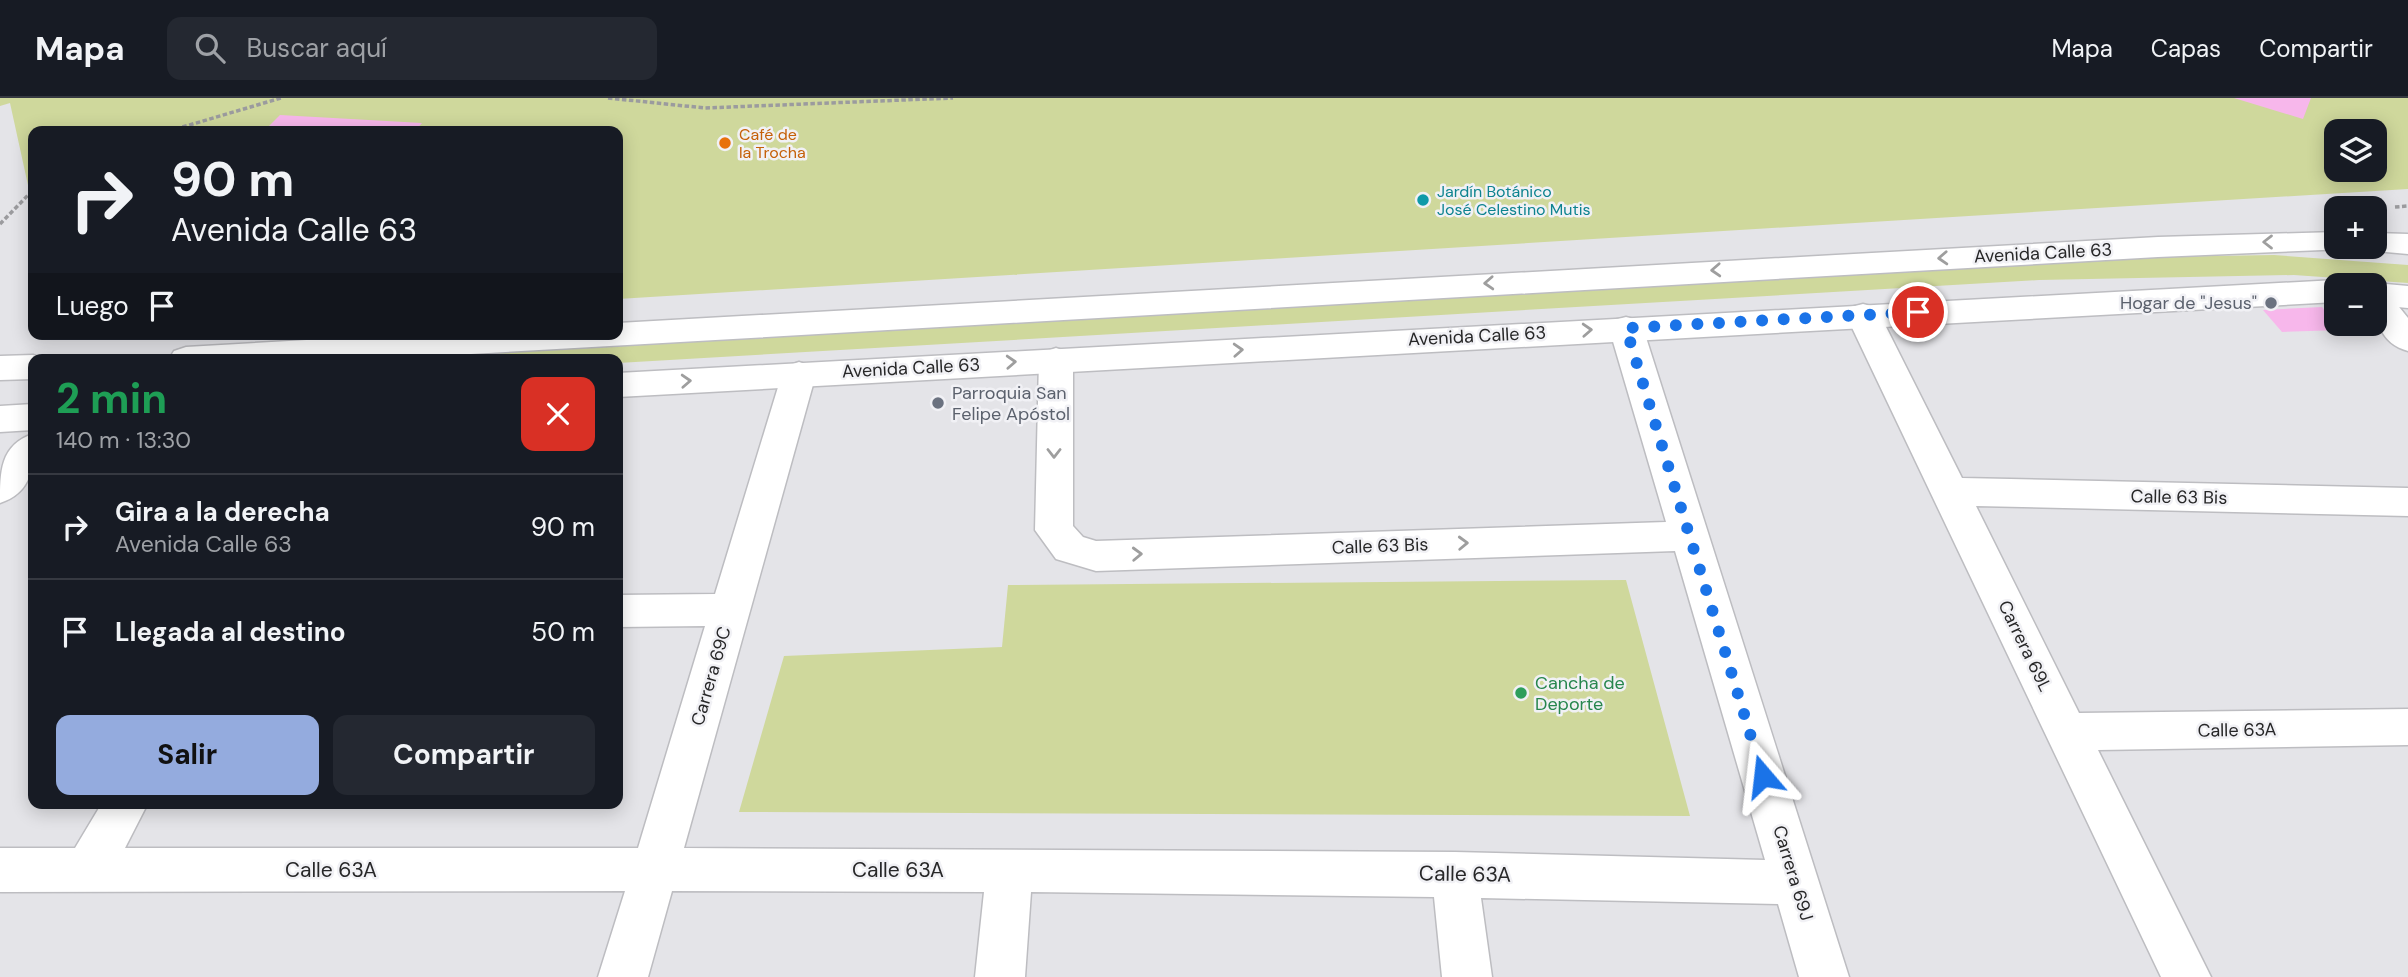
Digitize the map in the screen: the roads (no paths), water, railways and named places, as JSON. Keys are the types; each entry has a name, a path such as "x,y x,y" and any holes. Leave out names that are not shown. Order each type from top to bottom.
{"street":[{"name":"Avenida Calle 63","path":"623,334 2158,247 2324,242"},
{"name":"Avenida Calle 63","path":"623,384 2324,292"},
{"path":"2387,294 2408,297"},
{"name":"Carrera 69L","path":"1863,315 2186,977"},
{"path":"2387,315 2408,340"},
{"name":"Carrera 69J","path":"1626,328 1824,977"},
{"path":"271,354 507,340"},
{"name":"Calle 63 Bis","path":"1056,360 1054,530 1070,548 1096,556 1690,536"},
{"path":"0,368 28,367"},
{"name":"Carrera 69C","path":"623,977 799,374"},
{"path":"0,419 28,417"},
{"path":"0,489 28,453"},
{"name":"Calle 63 Bis","path":"1950,492 2408,502"},
{"path":"623,611 730,610"},
{"name":"Calle 63A","path":"2067,733 2403,735"},
{"path":"88,870 123,809"},
{"name":"Calle 63A","path":"0,870 1010,870 1455,874 1796,883"},
{"path":"1000,977 1010,870"},
{"path":"1455,874 1467,977"}],"place":[{"name":"Café de la Trocha","path":"725,143"},
{"name":"Jardín Botánico José Celestino Mutis","path":"1423,200"},
{"name":"Hogar de \"Jesus\"","path":"2271,303"},
{"name":"Parroquia San Felipe Apóstol","path":"938,403"},
{"name":"Cancha de Deporte","path":"1521,693"}]}
